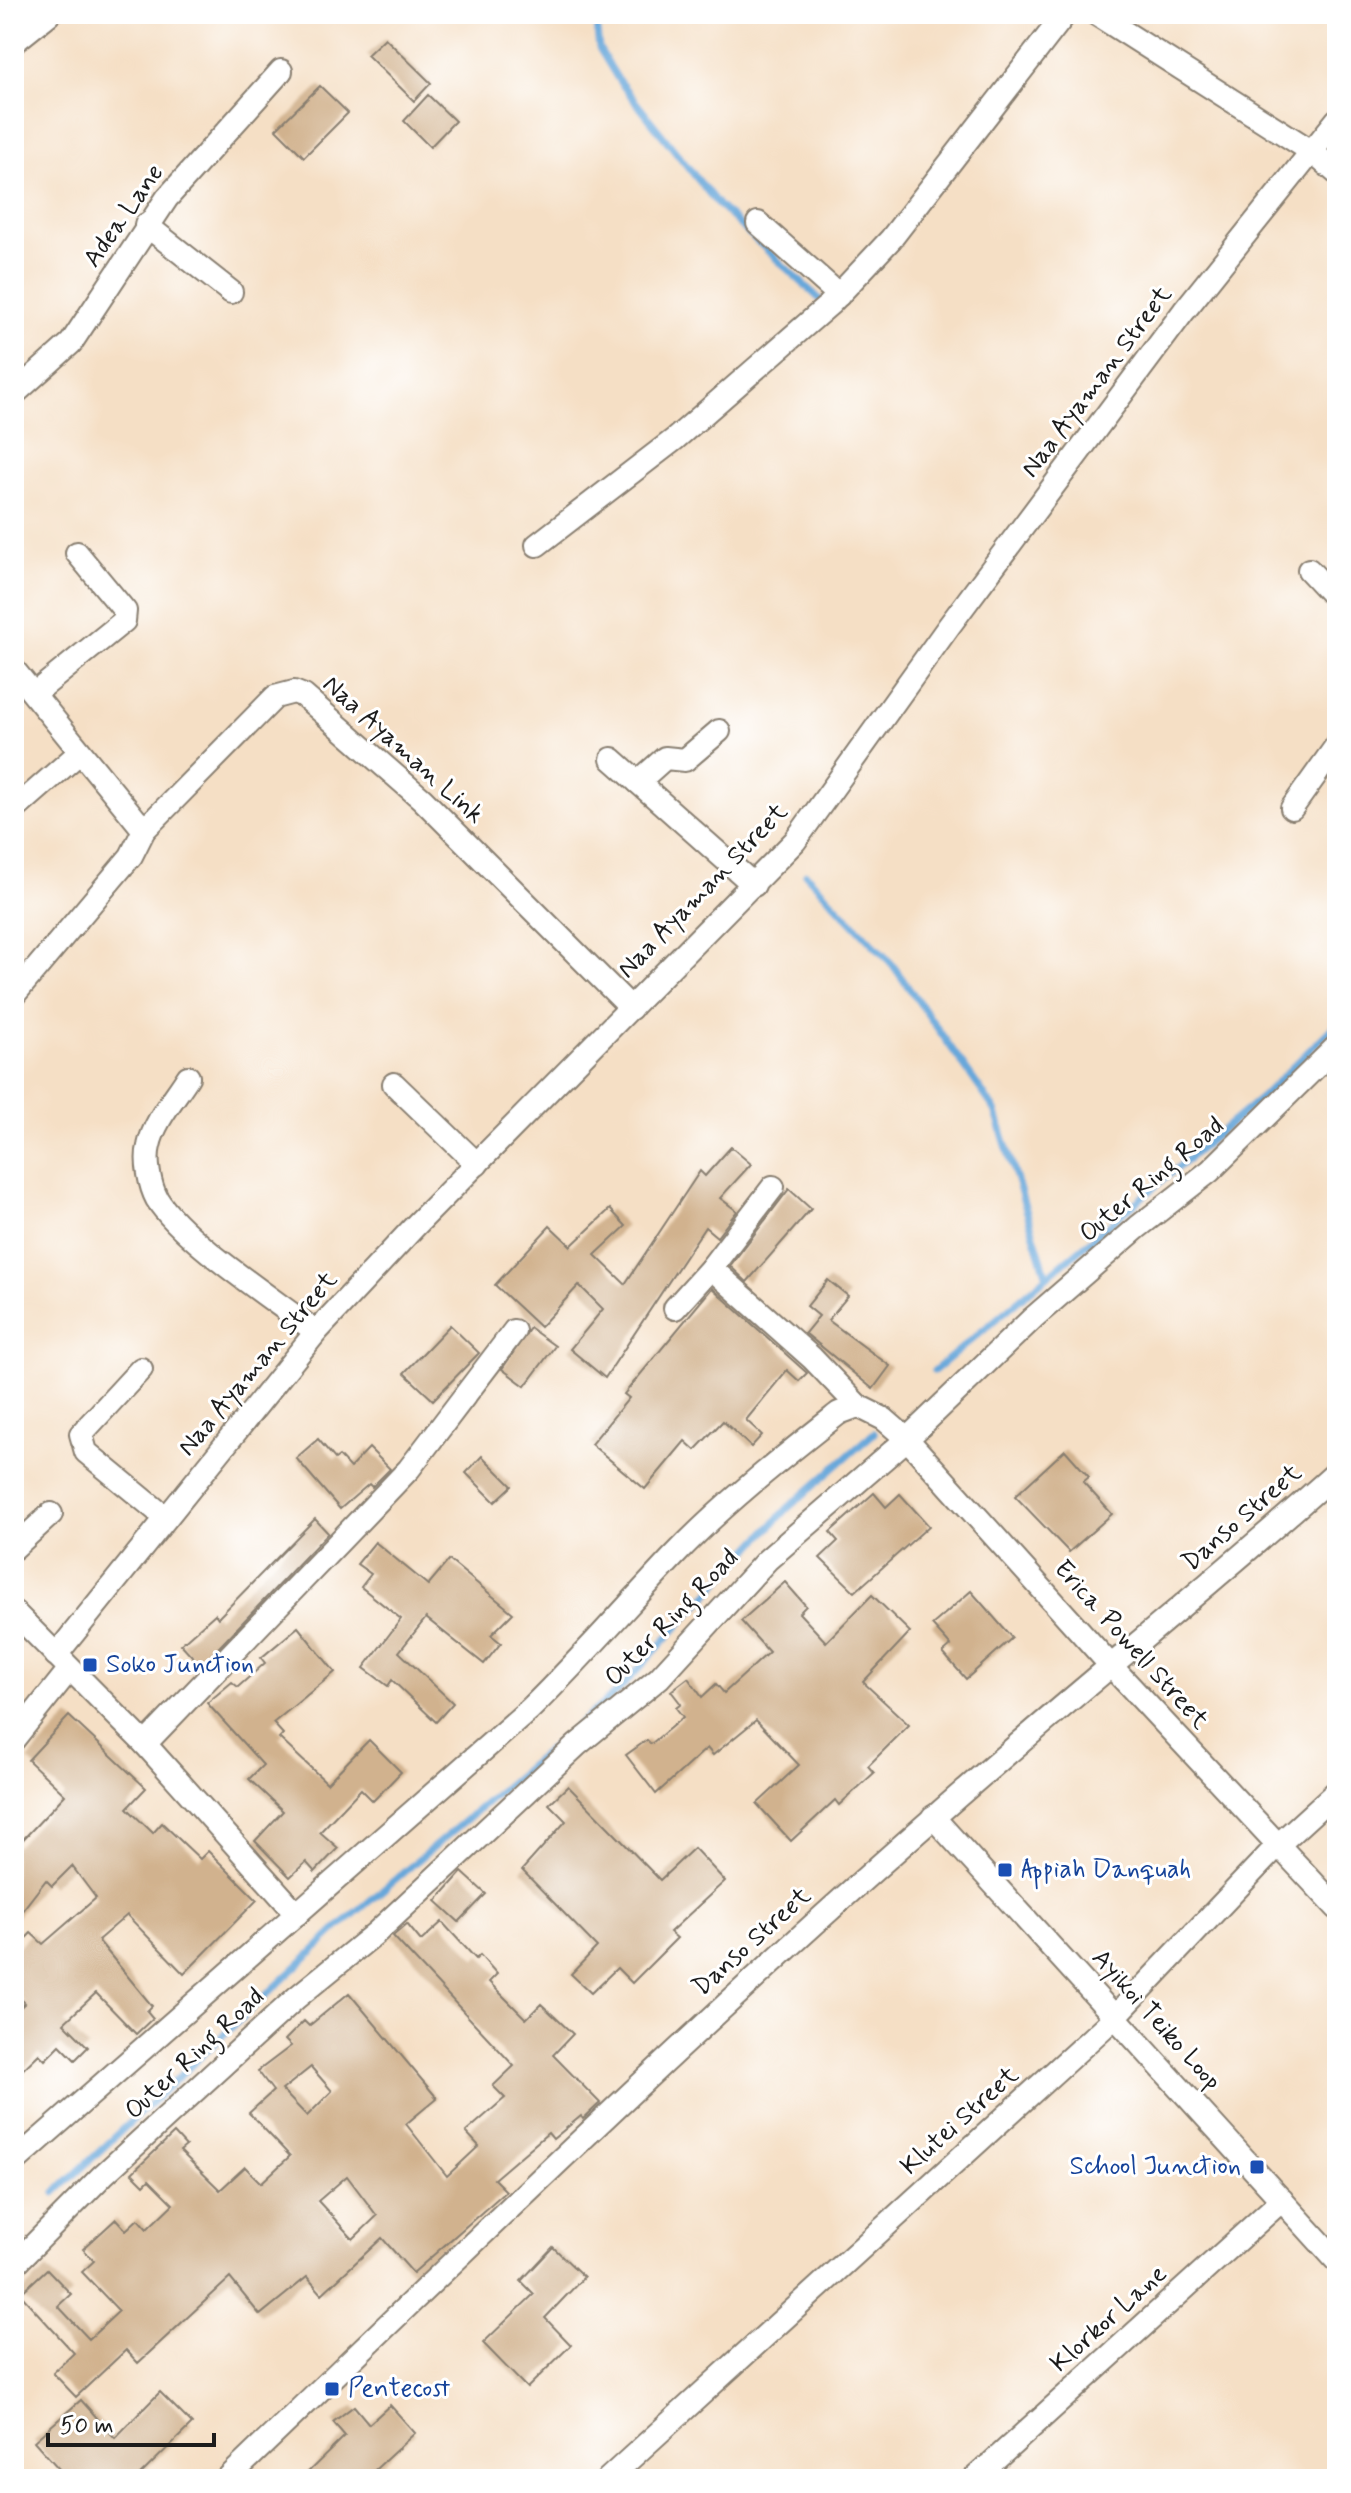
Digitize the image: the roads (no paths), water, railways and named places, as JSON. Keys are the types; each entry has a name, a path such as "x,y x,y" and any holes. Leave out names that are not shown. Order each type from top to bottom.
{"street":[{"path":"14,42 49,14"},
{"path":"537,545 675,439 828,306 891,239 1065,14"},
{"path":"1111,18 1311,151 1337,173"},
{"name":"Adea Lane","path":"14,394 71,343 146,225 281,71"},
{"name":"Naa Ayaman Street","path":"14,1739 62,1663 166,1518 316,1332 795,841 949,626 1175,323 1337,120"},
{"path":"758,223 828,306"},
{"path":"146,225 231,292"},
{"path":"35,693 124,621 125,611 77,553"},
{"path":"1309,570 1337,600"},
{"path":"14,670 144,830 131,856 14,995"},
{"name":"Naa Ayaman Link","path":"144,830 275,697 294,692 304,696 422,799 631,1008"},
{"path":"638,782 665,758 685,760 719,731"},
{"path":"1292,808 1337,745"},
{"path":"14,810 79,753"},
{"path":"612,759 754,885"},
{"name":"Outer Ring Road","path":"18,2255 296,1998 377,1932 577,1745 659,1678 767,1560 907,1439 1033,1318 1138,1227 1210,1171 1337,1046"},
{"path":"188,1077 153,1132 148,1148 149,1174 157,1198 174,1220 220,1259 316,1332"},
{"path":"394,1084 477,1164"},
{"path":"675,1308 711,1268 773,1187"},
{"name":"Erica Powell Street","path":"711,1268 812,1358 858,1406 884,1419 907,1439 1113,1668 1337,1908"},
{"path":"145,1744 409,1469 514,1331"},
{"path":"141,1369 81,1434 81,1442 86,1452 166,1518"},
{"path":"14,2162 530,1709 591,1650 673,1556 717,1514 839,1413 858,1406"},
{"name":"Danso Street","path":"227,2479 611,2109 933,1817 1113,1668 1337,1472"},
{"path":"14,1548 51,1514"},
{"path":"14,1612 145,1744 297,1914"},
{"name":"Klutei Street","path":"608,2479 1115,2017 1278,1845 1337,1791"},
{"name":"Ayikoi Teiko Loop","path":"933,1817 1337,2261"},
{"name":"Klorkor Lane","path":"974,2479 1282,2200"}],"waterway":[{"path":"595,14 599,48 619,81 719,206 825,304"},
{"path":"806,874 892,964 995,1110 1047,1277"},
{"path":"934,1371 1261,1098 1337,1023"},
{"path":"55,2193 340,1926 617,1692 788,1508 874,1433"}],"place":[{"name":"Soko Junction","path":"90,1665"},
{"name":"Appiah Danquah","path":"1005,1870"},
{"name":"School Junction","path":"1257,2167"},
{"name":"Pentecost","path":"332,2389"}]}
